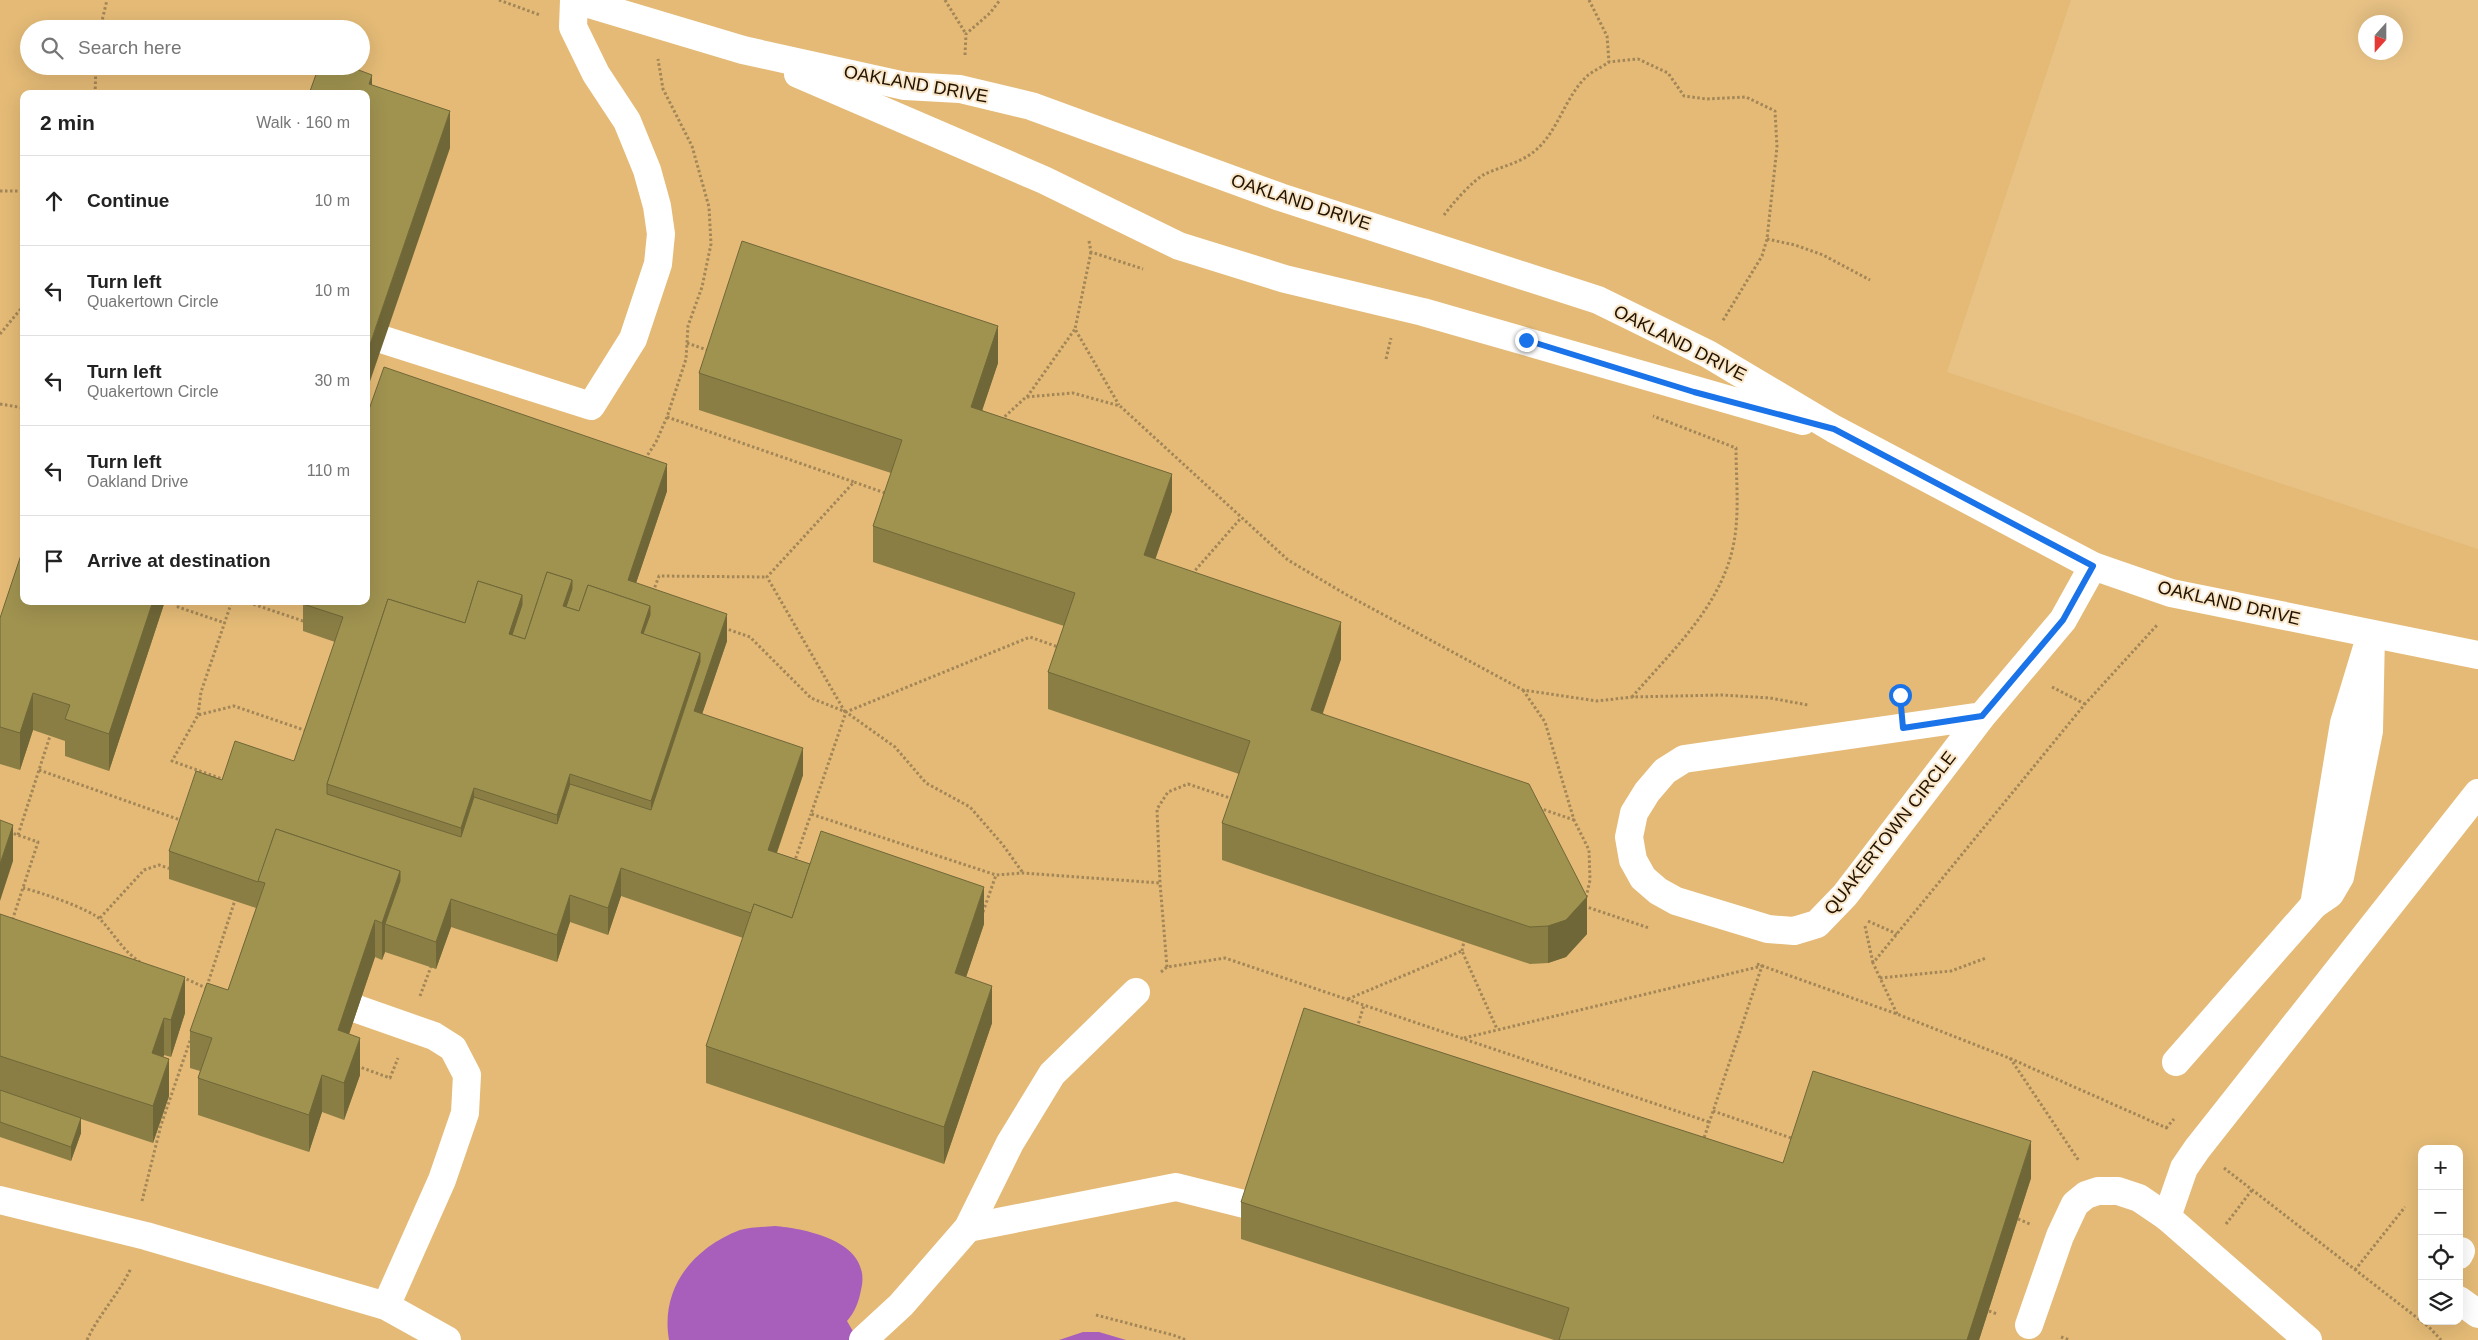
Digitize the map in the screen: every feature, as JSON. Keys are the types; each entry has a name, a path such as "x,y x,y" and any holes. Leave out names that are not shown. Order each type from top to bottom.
{"street":[{"name":"OAKLAND DRIVE","path":"575,0 743,50 905,86 960,89 1031,106 1280,197 1598,300 1708,354 1834,429 2093,566 2171,593 2478,655"},
{"path":"384,340 591,406 633,339 658,264 661,234 657,206 647,170 627,121 596,74 573,27 575,0"},
{"name":"OAKLAND DRIVE","path":"743,50 1044,180 1179,246 1285,279 1432,315 1694,392 1834,429"},
{"name":"QUAKERTOWN CIRCLE","path":"1982,716 1684,759 1665,771 1647,792 1634,813 1629,837 1633,860 1643,878 1658,891 1676,901 1768,929 1794,931 1817,924 1846,896 1982,716 2063,620 2093,566"},
{"path":"2176,1062 2314,905 2344,723 2371,634"},
{"path":"2167,1217 2184,1168 2197,1149 2478,793"},
{"path":"865,1339 901,1305 968,1228 1010,1143 1052,1074 1136,992"},
{"path":"358,1009 434,1036 453,1048 467,1074 465,1112 445,1172 413,1249 386,1306"},
{"path":"968,1228 1176,1187 1252,1206"},
{"path":"2029,1325 2060,1236 2074,1204 2086,1195 2098,1191 2118,1191 2139,1198 2167,1217 2308,1340"},
{"path":"0,1200 140,1235 386,1306 447,1340"},
{"path":"2463,1303 2478,1314"}],"path":[{"path":"102,20 107,0"},
{"path":"945,0 966,34 965,68 960,89"},
{"path":"966,34 990,13 1000,0"},
{"path":"1589,0 1607,36 1610,62"},
{"path":"1431,245 1440,221 1452,204 1483,175 1512,165 1536,150 1559,122 1571,97 1587,76 1610,62 1638,59 1668,73 1684,96 1706,99 1746,97 1775,111 1777,146 1767,239 1762,256 1721,324 1708,354"},
{"path":"95,90 96,75"},
{"path":"0,191 20,190"},
{"path":"1767,239 1795,245 1823,255 1870,280"},
{"path":"999,423 1026,397 1075,329 1091,252"},
{"path":"0,334 20,310"},
{"path":"1075,329 1120,406 1288,560 1347,595 1523,690 1597,701 1632,696 1722,694 1770,698 1811,706"},
{"path":"1386,359 1391,338"},
{"path":"687,343 718,353"},
{"path":"1026,397 1073,393 1120,406"},
{"path":"0,404 20,407"},
{"path":"667,417 896,496"},
{"path":"651,596 659,576 766,577 854,482"},
{"path":"1191,575 1241,518"},
{"path":"766,577 846,712"},
{"path":"179,605 178,607 224,623"},
{"path":"231,605 201,692 198,715 172,761 231,782"},
{"path":"256,605 307,622"},
{"path":"1897,1014 1873,963 2085,704 2161,620"},
{"path":"723,627 750,637 811,698 846,712 895,746 926,783 970,807 1004,845 1023,873"},
{"path":"793,866 846,712 1030,637 1068,650"},
{"path":"1523,690 1546,722 1574,820 1588,850 1590,880 1584,906"},
{"path":"198,715 234,706 313,733"},
{"path":"18,835 50,736"},
{"path":"39,770 192,825"},
{"path":"1167,967 1160,884 1157,809 1168,792 1188,784 1242,802"},
{"path":"1538,808 1574,820"},
{"path":"811,814 996,875 1023,873 1160,884"},
{"path":"0,829 38,842 12,923"},
{"path":"100,918 144,870 159,865 175,870"},
{"path":"983,913 996,875"},
{"path":"23,888 50,895 100,918 120,943 139,962 147,965"},
{"path":"204,996 236,896 230,892"},
{"path":"1577,903 1655,930"},
{"path":"1464,942 1462,952 1497,1030"},
{"path":"1348,999 1462,952"},
{"path":"418,1000 435,955"},
{"path":"1136,992 1167,967 1225,958 1709,1122"},
{"path":"1880,978 1951,971 1986,958"},
{"path":"1753,963 1897,1014 2009,1058 2174,1133"},
{"path":"1463,1038 1762,966"},
{"path":"1701,1147 1762,966"},
{"path":"173,974 207,986"},
{"path":"1355,1032 1364,1005"},
{"path":"87,1340 94,1326 121,1290 140,1235 161,1125 192,1033"},
{"path":"348,1063 390,1078 399,1054"},
{"path":"1713,1111 1802,1142"},
{"path":"2220,1164 2429,1327 2441,1340"},
{"path":"2355,1270 2405,1207"},
{"path":"1096,1315 1186,1340"}],"shaded area":[{"path":"0,0 2071,0 1947,372 2478,549 2478,1340 0,1340"},
{"path":"775,1226 820,1235 835,1241 848,1249 857,1260 862,1274 861,1290 856,1306 847,1321 858,1340 669,1340 668,1321 670,1303 675,1287 695,1259 708,1247 740,1230"},
{"path":"1083,1332 1099,1332 1126,1340 1059,1340"}],"building":[{"path":"370,74 372,75 369,84 450,111 370,344 370,90 310,90 316,75"},
{"path":"742,241 998,326 971,407 1172,474 1144,555 1341,622 1311,710 1529,784 1587,897 1566,920 1548,926 1530,927 1222,823 1250,741 1048,672 1075,593 873,526 902,440 699,373"},
{"path":"384,367 667,464 628,580 727,614 694,711 803,748 768,850 810,864 792,918 754,904 751,913 621,868 608,908 570,895 557,935 451,899 436,942 385,924 400,881 400,871 276,829 258,882 169,851 196,771 222,780 235,741 294,761 343,617 306,605 370,605 370,407","holes":["547,572 572,580 572,589 566,607 579,611 588,585 650,606 650,615 643,634 700,653 700,662 651,810 570,784 557,824 474,797 461,837 327,794 327,784 388,599 465,623 478,581 522,595 522,605 512,635 525,639"]},
{"path":"20,558 20,605 152,605 109,734 65,719 70,705 33,693 20,733 0,727 0,618"},
{"path":"547,572 572,580 563,606 579,611 588,585 650,606 641,633 700,653 651,801 570,774 557,815 474,788 461,828 327,784 388,599 465,623 478,581 522,595 509,634 525,639"},
{"path":"0,820 13,825 0,864"},
{"path":"276,829 400,871 382,923 375,920 338,1030 360,1038 344,1083 322,1075 309,1115 198,1078 212,1038 190,1031 207,983 228,990 265,883 258,881"},
{"path":"821,831 984,887 955,973 992,986 944,1127 706,1046 754,904 792,918"},
{"path":"0,914 185,977 171,1020 164,1018 152,1053 169,1059 153,1106 0,1056"},
{"path":"1304,1008 1783,1163 1813,1071 2031,1141 1967,1340 1559,1340 1569,1308 1241,1202"},
{"path":"0,1090 81,1118 71,1147 0,1122"}],"route":[{"path":"1526,340 1694,392 1834,429 2093,566 2063,620 1982,716 1903,728 1900,695"}]}
